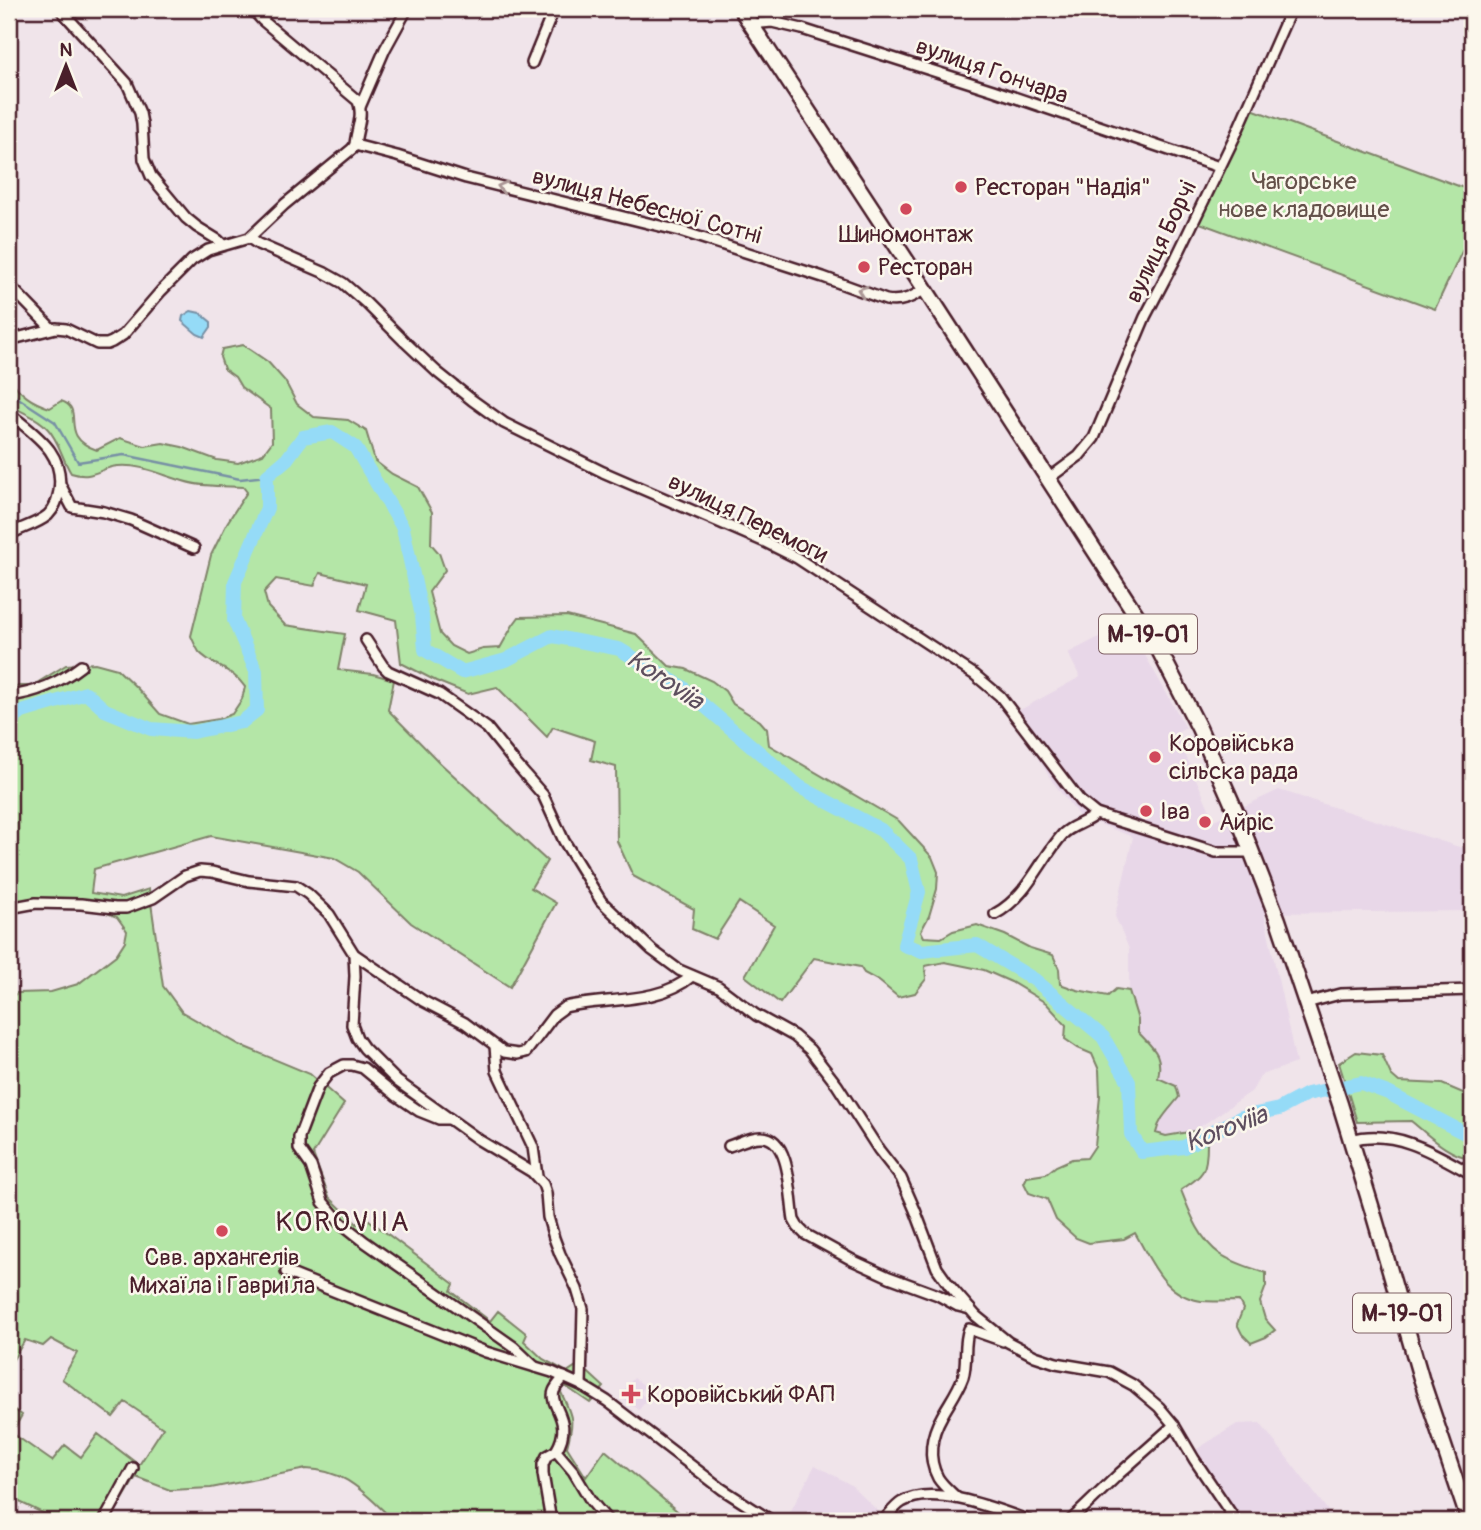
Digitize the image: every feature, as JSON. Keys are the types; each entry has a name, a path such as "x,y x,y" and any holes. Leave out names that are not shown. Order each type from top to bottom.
{"main road":[{"name":"М-19-01","path":"741,9 1159,650 1199,728 1278,920 1351,1140 1421,1378 1469,1521"}],"street":[{"path":"60,9 127,83 140,113 144,159 151,176 186,218 223,245"},
{"path":"252,9 353,96 361,109"},
{"path":"9,340 51,328 66,329 92,342 112,342 123,335 161,291 201,253 248,238 355,145 361,109 385,49 407,9"},
{"path":"532,63 554,9"},
{"path":"1277,9 1291,10"},
{"name":"вулиця Борчі","path":"1048,479 1079,456 1094,439 1140,329 1236,134 1291,10"},
{"name":"вулиця Гончара","path":"751,24 772,22 802,29 1219,167"},
{"name":"вулиця Небесної Сотні","path":"355,145 453,175 680,231 886,300 908,298 925,289"},
{"name":"вулиця Перемоги","path":"248,238 343,284 438,372 504,423 603,472 797,558 984,681 1000,696 1080,801 1096,814 1212,852 1251,852"},
{"path":"9,285 51,328"},
{"path":"9,413 41,440 60,470 60,484 52,511 40,521 9,535"},
{"path":"60,484 72,508 104,512 131,520 194,548"},
{"path":"366,640 388,671 439,694 486,728 541,792 564,841 604,904 659,956 692,976 719,987 756,1015 794,1036 816,1057 901,1178 937,1268 970,1309 1009,1342 1035,1356 1094,1368 1128,1382 1159,1407 1174,1424 1236,1521"},
{"path":"9,696 53,684 81,666"},
{"path":"995,914 1020,892 1064,833 1096,814"},
{"path":"9,908 30,904 70,904 126,908 153,898 185,876 206,871 249,881 293,885 329,914 354,954 423,1001 465,1023 504,1052 521,1054 528,1049 554,1015 565,1007 649,995 681,984 692,976"},
{"path":"354,954 352,1021 357,1038 364,1048 392,1076 450,1119 537,1176"},
{"path":"1306,1003 1340,995 1472,990"},
{"path":"495,1046 497,1071 533,1147 537,1176 544,1187 554,1238 582,1304 584,1326 581,1385"},
{"path":"450,1119 443,1120 419,1111 363,1068 344,1065 329,1073 318,1087 299,1137 299,1149 314,1171 323,1202 341,1223 514,1347 535,1367"},
{"path":"729,1146 758,1137 769,1138 777,1144 785,1160 794,1220 805,1234 877,1272 970,1309"},
{"path":"1351,1140 1374,1137 1409,1143 1472,1173"},
{"path":"286,1272 486,1352 581,1385 607,1401 722,1489 772,1521"},
{"path":"957,1498 937,1477 931,1447 936,1427 962,1379 967,1331 973,1329 994,1339 1009,1342"},
{"path":"551,1521 543,1469 547,1456 556,1451 562,1436 563,1423 553,1395 564,1377"},
{"path":"1070,1521 1174,1424"},
{"path":"556,1451 608,1521"},
{"path":"104,1521 133,1468"},
{"path":"883,1521 898,1505 908,1499 940,1496 957,1498 1030,1521"}],"shaded area":[{"path":"1127,623 1186,728 1176,733 1214,820 1279,790 1472,851 1472,876 1468,876 1469,911 1264,913 1296,1063 1261,1075 1252,1091 1194,1131 1166,1136 1156,1133 1158,1122 1169,1111 1176,1086 1158,1078 1155,1050 1138,1032 1138,1020 1129,991 1129,949 1115,916 1133,837 1079,816 1052,781 1011,715 1080,677 1068,653"},
{"name":"Коровійський ФАП","path":"634,1378 645,1386 640,1393 647,1399 639,1410 620,1395"},
{"path":"1260,1423 1336,1521 1239,1521 1194,1451 1237,1424"},
{"path":"815,1465 851,1485 882,1515 876,1521 786,1520"}],"green space":[{"name":"Чагорське нове кладовище","path":"1249,108 1472,191 1472,230 1435,309 1197,222"},
{"path":"243,345 268,362 285,381 297,404 314,417 348,420 366,431 375,461 392,474 418,487 432,512 431,544 439,553 445,570 429,592 440,634 451,646 467,654 500,648 519,617 567,616 636,634 669,666 686,669 712,681 725,691 733,704 760,721 767,729 769,745 899,821 932,857 938,872 937,889 929,916 921,931 924,937 941,938 953,931 977,925 1053,955 1059,969 1060,984 1108,996 1116,989 1129,991 1138,1020 1138,1032 1158,1057 1158,1078 1176,1086 1179,1097 1162,1118 1156,1133 1166,1136 1194,1131 1207,1144 1203,1172 1181,1190 1188,1208 1206,1241 1220,1254 1266,1273 1266,1286 1260,1302 1265,1319 1275,1330 1251,1343 1237,1324 1243,1309 1239,1301 1201,1301 1188,1298 1160,1276 1135,1233 1124,1239 1089,1243 1076,1238 1056,1220 1047,1199 1029,1193 1024,1183 1027,1177 1046,1174 1072,1159 1087,1158 1095,1146 1100,1096 1099,1070 1092,1054 1065,1039 1066,1025 1046,1003 984,970 945,962 925,966 926,979 915,993 898,997 879,981 864,973 860,967 814,958 780,1003 745,976 774,925 739,902 715,939 692,929 694,909 633,876 617,841 616,767 591,760 595,741 553,727 547,737 497,687 468,694 401,663 396,620 359,610 366,584 320,573 314,586 276,579 264,592 268,607 285,625 345,634 338,670 373,674 394,680 388,710 439,762 547,861 531,888 556,903 510,987 411,923 358,872 334,858 211,836 94,869 91,893 121,898 149,889 163,986 182,1012 240,1045 310,1074 344,1104 313,1154 329,1197 357,1224 365,1217 454,1284 451,1291 490,1321 498,1311 527,1334 524,1341 543,1359 567,1372 579,1364 604,1387 590,1403 565,1386 560,1390 571,1417 567,1447 586,1477 605,1450 689,1521 395,1521 345,1479 321,1470 306,1469 211,1488 170,1490 136,1477 110,1521 44,1521 47,1515 9,1497 9,1406 22,1415 12,1433 52,1461 65,1445 81,1457 98,1434 139,1465 163,1428 125,1402 113,1417 62,1379 77,1353 51,1339 43,1346 25,1340 9,1366 9,999 17,993 51,992 78,984 116,955 125,941 127,931 117,917 90,906 51,906 9,912 9,686 32,686 66,665 95,663 117,669 160,714 188,724 232,714 242,699 245,687 235,676 199,652 191,636 211,555 247,492 243,487 197,484 135,467 111,467 85,475 71,473 55,438 47,428 39,420 9,404 9,377 22,393 37,403 50,408 61,401 68,405 72,410 74,430 78,438 97,450 120,438 145,446 163,443 182,447 217,460 238,463 263,454 272,442 271,409 241,387 235,377 224,369 220,357 222,349"},
{"path":"1356,1052 1382,1055 1391,1075 1399,1082 1442,1084 1472,1095 1472,1158 1448,1150 1411,1121 1357,1122 1339,1063"}],"water":[{"path":"191,311 200,313 211,322 211,327 204,337 182,321 183,316"}],"waterway":[{"path":"9,392 55,422 78,462 124,455 240,479 267,476"},
{"name":"Koroviia","path":"9,723 22,712 86,693 105,710 151,729 193,732 242,722 257,710 256,671 234,620 235,582 267,508 267,476 287,459 303,437 332,432 355,447 403,528 422,616 425,650 462,672 506,660 552,636 619,649 681,686 800,787 881,830 911,859 919,892 904,945 922,951 977,945 1035,980 1103,1037 1129,1082 1131,1134 1142,1152 1184,1147 1242,1117 1279,1109 1307,1094 1361,1083 1388,1093 1472,1137"}],"place":[{"name":"Ресторан \"Надія\"","path":"961,187"},
{"name":"Шиномонтаж","path":"906,209"},
{"name":"Ресторан","path":"864,267"},
{"name":"Коровійська сільска рада","path":"1155,757"},
{"name":"Іва","path":"1146,811"},
{"name":"Айріс","path":"1205,822"},
{"name":"Свв. архангелів Михаїла і Гавриїла","path":"222,1231"},
{"name":"Коровійський ФАП","path":"631,1394"}],"district":[{"name":"KOROVIIA","path":"343,1222"}]}
